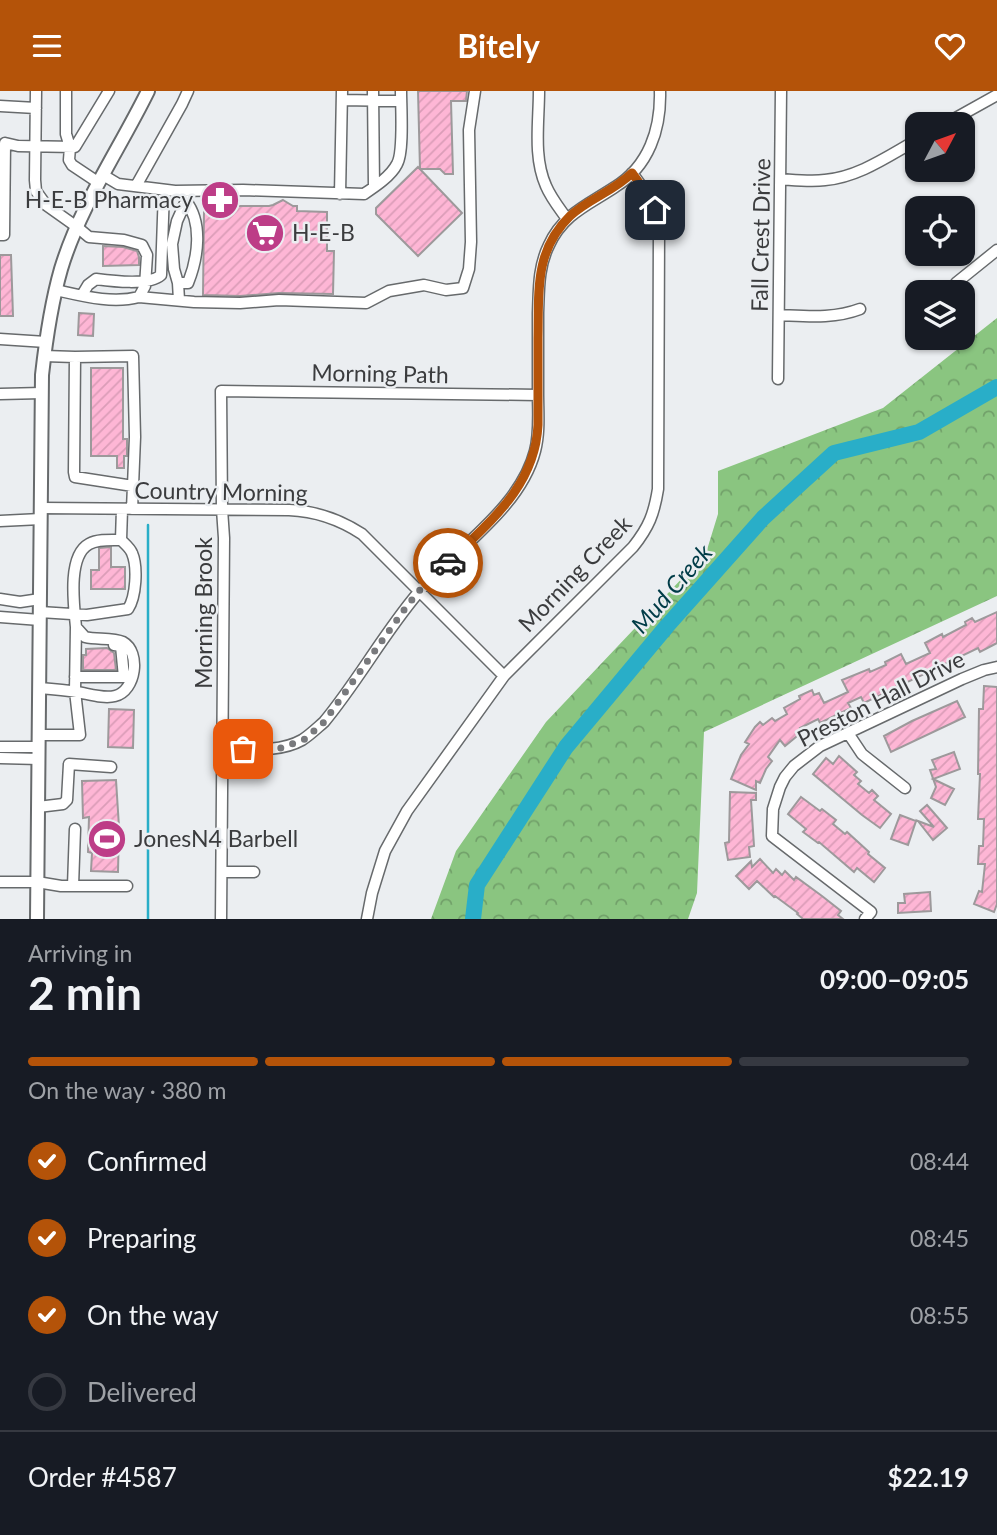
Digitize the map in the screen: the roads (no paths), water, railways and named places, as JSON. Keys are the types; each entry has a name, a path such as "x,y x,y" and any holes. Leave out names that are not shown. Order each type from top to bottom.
{"main road":[{"path":"37,919 44,356 61,270 77,227 148,91"}],"street":[{"path":"36,91 36,191 46,205 89,237 124,240 142,245 146,255 145,286 139,297"},
{"path":"66,91 66,134 72,165 118,184 186,196 243,190 340,194 365,194 392,172 399,162 401,96 342,95 340,194"},
{"path":"0,235 4,235 2,141 18,146 75,147 109,91"},
{"path":"136,186 188,91"},
{"path":"56,290 125,301 139,297 240,303 301,300 366,303 388,291 424,285 446,290 463,288 469,269 471,242 469,130 475,91"},
{"path":"539,91 540,169 549,193 567,219"},
{"path":"222,749 281,748 305,739 330,715 419,591 502,508 522,483 536,447 538,283 548,246 567,219 617,187 646,156 655,137 660,116 660,91"},
{"name":"Fall Crest Drive","path":"778,380 781,91"},
{"path":"967,112 997,95"},
{"path":"373,96 374,187"},
{"path":"0,106 36,108"},
{"path":"780,179 836,178 860,171 905,147"},
{"name":"Morning Creek","path":"367,919 377,873 394,832 407,811 504,677 633,547 649,525 655,509 658,489 659,229 651,199 632,173"},
{"path":"82,295 96,279 145,280 156,279 161,275 164,190"},
{"path":"179,300 172,244 186,196"},
{"path":"178,283 188,283 195,256 196,222 186,196"},
{"path":"960,280 997,250"},
{"path":"779,315 829,316 860,309"},
{"path":"0,339 46,342"},
{"path":"44,356 132,356 135,437 132,486 121,540"},
{"path":"75,357 75,477 132,486"},
{"name":"Morning Path","path":"222,391 538,395"},
{"name":"Morning Brook","path":"221,919 224,538 222,391"},
{"path":"0,394 42,393"},
{"name":"Country Morning","path":"0,521 41,513 127,509 302,511 327,516 362,534 504,677"},
{"path":"0,617 40,611 75,615 128,609 132,603 135,566 131,552 121,540"},
{"path":"0,758 80,735 75,691 75,564 79,553 87,544 121,540"},
{"path":"0,599 20,602 40,611"},
{"path":"75,677 124,677 121,646 90,644 76,627"},
{"path":"39,688 97,696 116,696 124,691 132,681 133,658 130,647 121,641 85,637"},
{"name":"Preston Hall Drive","path":"868,915 772,836 772,813 785,777 794,766 820,746 962,678 997,667"},
{"path":"848,733 862,754 905,787"},
{"path":"0,747 39,747"},
{"path":"38,807 64,804 67,800 69,764 111,767"},
{"path":"73,886 75,829"},
{"path":"222,872 254,871"},
{"path":"0,882 127,886"}],"waterway":[{"name":"Mud Creek","path":"473,919 477,885 566,747 667,626 763,518 834,453 919,432 997,387"},
{"path":"148,525 148,919"}],"place":[{"name":"H-E-B Pharmacy","path":"220,200"},
{"name":"H-E-B","path":"265,233"},
{"name":"JonesN4 Barbell","path":"107,839"}]}
